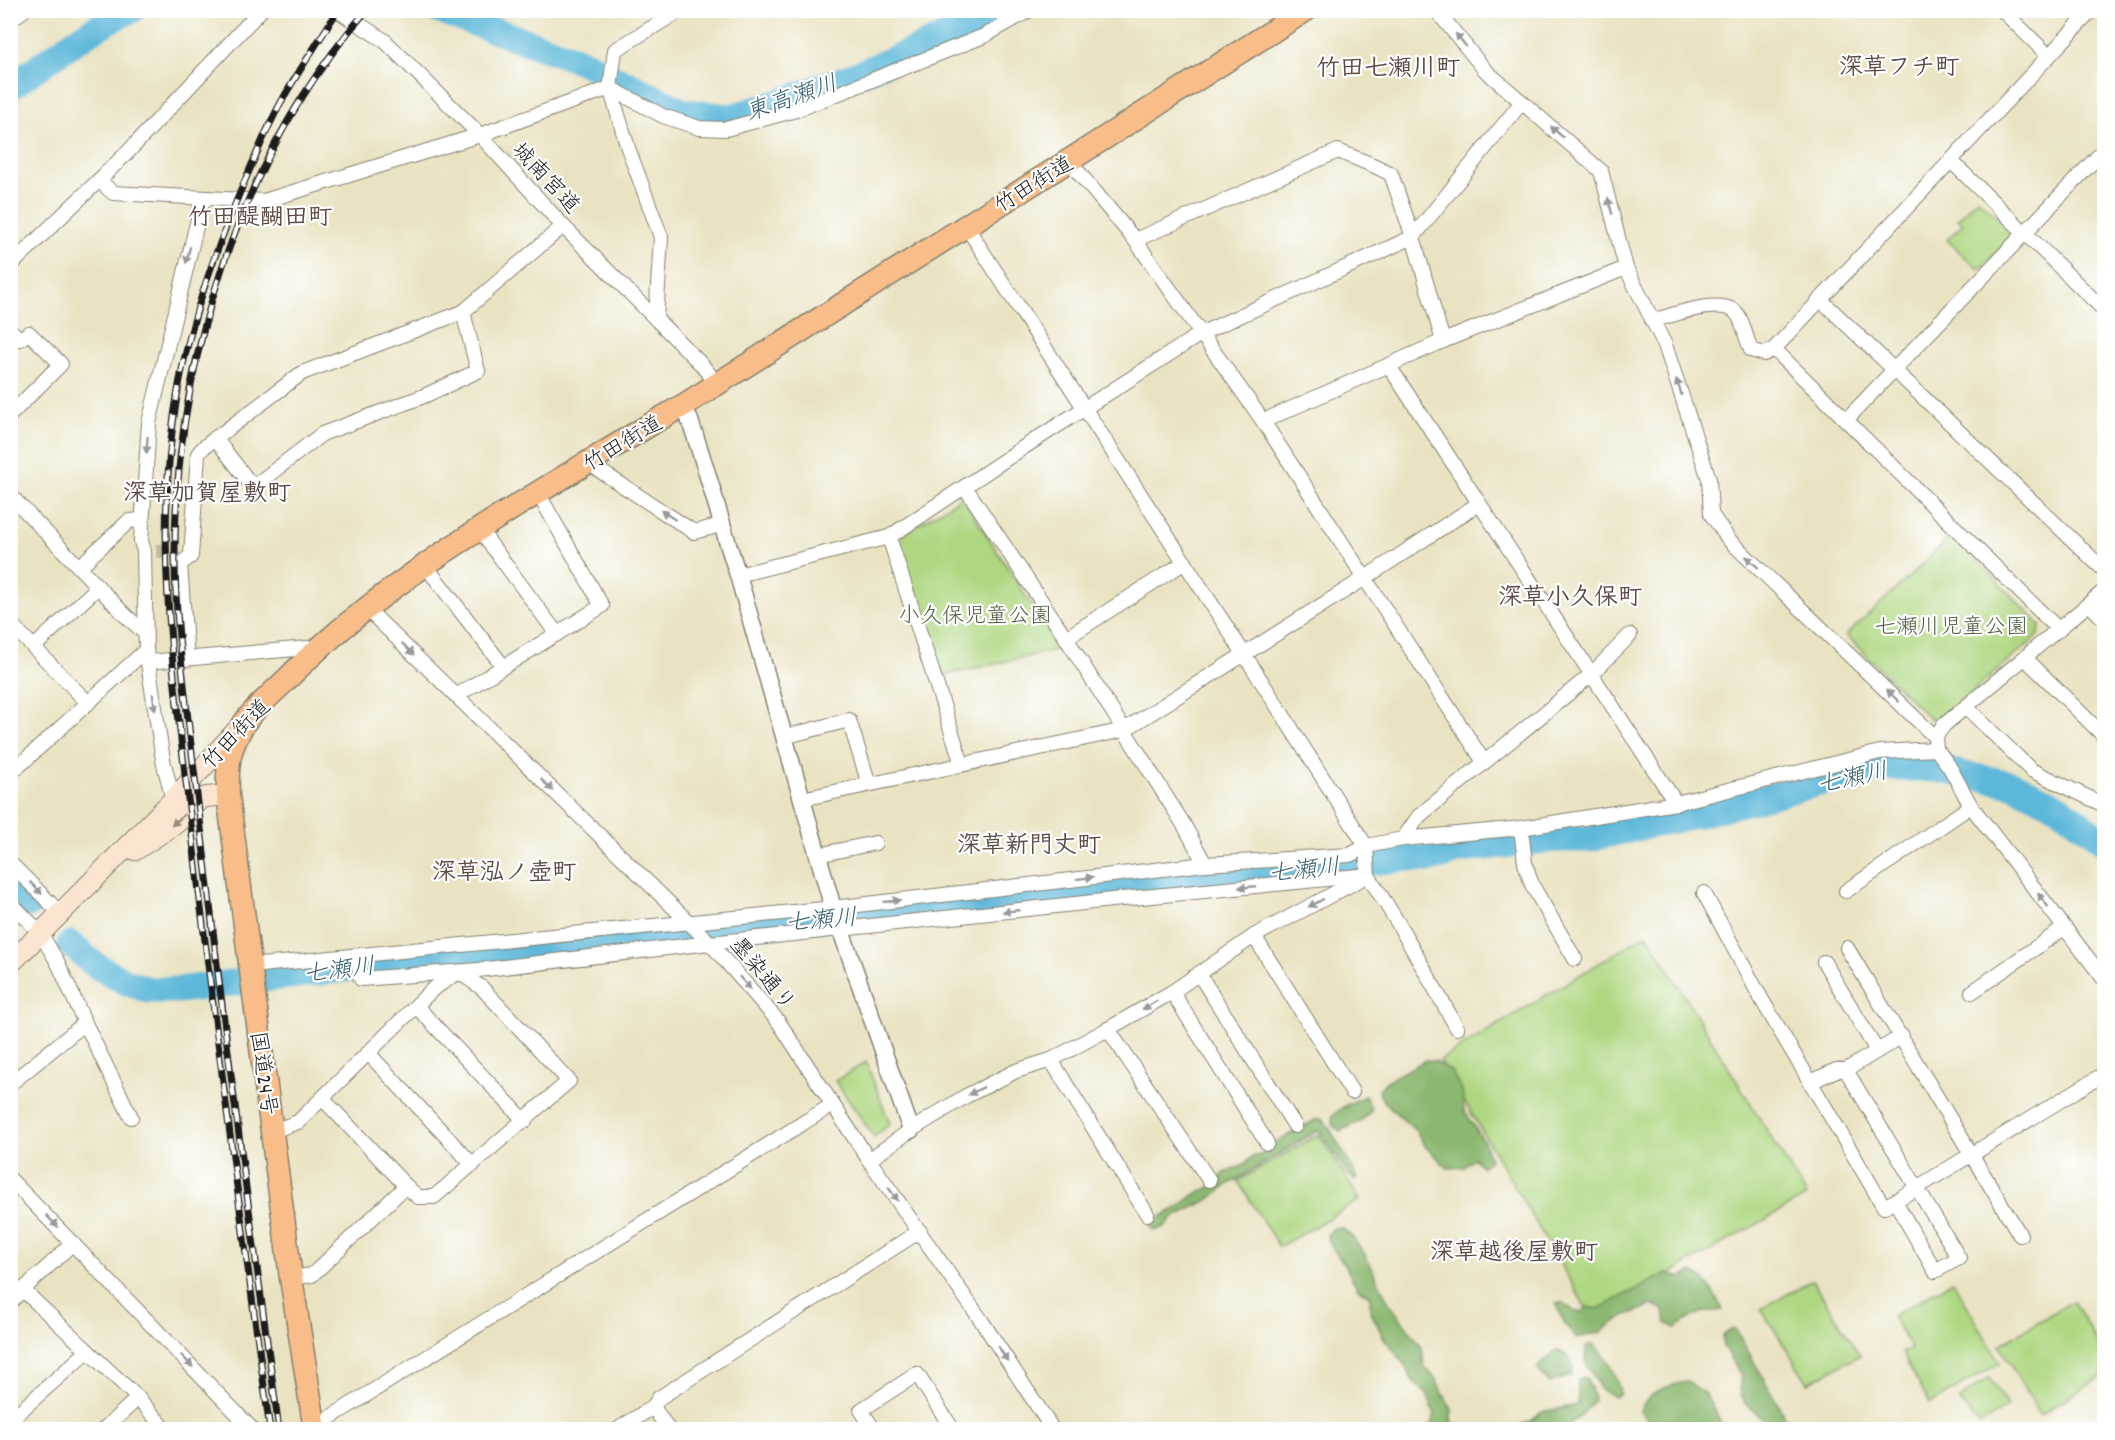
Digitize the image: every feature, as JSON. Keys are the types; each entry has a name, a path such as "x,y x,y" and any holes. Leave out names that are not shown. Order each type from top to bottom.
{"highway":[{"name":"竹田街道","path":"246,720 319,647 366,608 425,565 538,493 684,405 1305,10"},
{"name":"国道24号","path":"246,720 230,753 227,767 228,795 291,1278 313,1428"}],"main road":[{"name":"竹田街道","path":"10,964 173,800 246,720"},
{"path":"112,862 143,846 175,824 206,796 228,795"}],"street":[{"path":"10,20 24,10"},
{"path":"10,266 128,152 261,10"},
{"name":"城南宮道","path":"338,10 385,42 480,135 563,226 702,365 717,384"},
{"path":"656,319 661,237 628,148 610,86 615,50 681,10"},
{"path":"610,86 663,116 699,128 726,129 796,110 984,36 1030,10"},
{"path":"1436,10 1485,70 1601,171 1626,268 1665,345 1709,479 1711,514 1729,540 1936,743 1971,806 2104,979"},
{"path":"2002,10 2049,56"},
{"path":"1652,321 1712,306 1728,308 1737,314 1751,350 1764,354 1774,349 2092,10"},
{"path":"99,180 113,193 264,201 480,135 610,86"},
{"path":"738,575 889,537 1202,333 1413,237 1522,102"},
{"path":"1846,420 2104,150"},
{"path":"1135,240 1338,151 1391,174 1413,237 1443,341"},
{"path":"1069,161 1135,240 1263,421 1484,762"},
{"path":"1951,161 2104,310"},
{"path":"173,800 163,760 147,656 145,633 150,551 141,541 142,520 149,423 202,198"},
{"path":"187,659 180,564 191,556 198,453 302,373 463,312 563,226"},
{"path":"966,226 1244,654 1367,862 1398,923 1457,1028"},
{"path":"1263,421 1443,341 1626,268"},
{"path":"1820,299 2104,570"},
{"path":"216,438 253,487 322,434 424,396 478,371 463,312"},
{"path":"10,330 20,339 29,333 62,364 10,416"},
{"path":"1774,349 2058,630"},
{"path":"1389,366 1592,674 1643,756 1676,802"},
{"path":"684,405 738,575 836,919 910,1130"},
{"path":"588,463 694,532 721,525"},
{"path":"965,487 1066,638 1184,825 1205,864"},
{"path":"456,696 602,606 538,493"},
{"path":"10,495 145,633"},
{"path":"802,799 1124,730 1478,504"},
{"path":"79,567 129,521 142,520"},
{"path":"480,530 557,634"},
{"path":"889,537 962,764"},
{"path":"178,550 187,547 191,541"},
{"path":"1066,638 1185,562"},
{"path":"425,565 503,666"},
{"path":"34,647 98,587"},
{"path":"1936,743 1944,725 2104,591"},
{"path":"2089,604 2104,619"},
{"name":"墨染通り","path":"366,608 708,941 778,1021 869,1160 920,1231 1049,1428"},
{"path":"10,623 88,704"},
{"path":"869,1160 910,1130 966,1096 1016,1071 1051,1060 1172,992 1403,838 1419,816 1592,674 1630,635"},
{"path":"10,774 88,704 147,656 187,659 319,647"},
{"path":"2025,658 2104,736"},
{"path":"1966,707 2031,770 2104,805"},
{"path":"784,737 849,720 869,784"},
{"path":"1403,838 1521,832 1676,802 1880,752 1936,743"},
{"path":"1846,891 1971,806"},
{"path":"1521,832 1532,885 1575,959"},
{"path":"818,855 875,843"},
{"path":"358,965 361,979 459,972 708,941 836,919 1205,864 1350,855 1367,862"},
{"path":"252,974 358,965 689,923 836,919 1112,900 1367,862"},
{"path":"10,863 61,914"},
{"path":"1704,893 1762,1000 1884,1208 2104,1074"},
{"path":"10,902 41,934 58,963 131,1117"},
{"path":"1972,992 2064,928"},
{"path":"1254,936 1352,1092"},
{"path":"1847,948 2020,1235"},
{"path":"1824,962 1877,1051"},
{"path":"273,1131 298,1122 433,989 459,972"},
{"path":"323,1099 418,1197 434,1197 569,1081 482,988 459,972"},
{"path":"1199,974 1295,1126"},
{"path":"1172,992 1267,1143"},
{"path":"416,1006 525,1121"},
{"path":"10,1074 15,1080 85,1023"},
{"path":"1108,1029 1209,1180"},
{"path":"1811,1083 1836,1070 1846,1070 1902,1036"},
{"path":"369,1054 473,1165"},
{"path":"1051,1060 1147,1214"},
{"path":"1846,1070 1959,1258 1935,1271 1895,1201"},
{"path":"313,1428 832,1105"},
{"path":"10,1179 253,1430"},
{"path":"291,1278 312,1275 406,1186"},
{"path":"617,1430 653,1407 659,1398 920,1231"},
{"path":"10,1302 73,1243"},
{"path":"23,1290 138,1398 166,1430"},
{"path":"10,1420 88,1351"},
{"path":"874,1430 861,1410 917,1374 953,1430"},
{"path":"103,1430 138,1398"},
{"path":"653,1407 669,1430"}],"green space":[{"path":"1977,198 2010,228 2011,237 1981,268 1977,268 1947,240 1963,223 1958,219"},
{"name":"小久保児童公園","path":"962,497 1060,649 942,676 897,549 903,534"},
{"name":"七瀬川児童公園","path":"1952,534 2040,625 2039,635 1941,718 1930,719 1846,635"},
{"path":"1647,934 1807,1196 1592,1318 1440,1060"},
{"path":"1426,1060 1435,1061 1452,1072 1462,1091 1464,1110 1484,1142 1490,1160 1482,1167 1474,1158 1464,1167 1448,1168 1426,1147 1416,1131 1383,1101 1378,1090 1388,1080"},
{"path":"866,1062 890,1124 874,1137 835,1081"},
{"path":"1365,1096 1372,1110 1359,1122 1340,1131 1333,1126 1332,1116 1343,1107"},
{"path":"1322,1119 1358,1178 1354,1180 1348,1174 1320,1131 1317,1131 1224,1187 1210,1199 1172,1218 1166,1226 1154,1231 1150,1226 1158,1218 1211,1187 1225,1173 1242,1166 1252,1157 1261,1155 1278,1141 1315,1120"},
{"path":"1319,1134 1360,1200 1279,1247 1238,1181"},
{"path":"1334,1228 1342,1228 1353,1238 1364,1253 1389,1303 1422,1347 1424,1366 1435,1378 1452,1410 1452,1419 1456,1429 1424,1429 1430,1426 1435,1414 1427,1394 1413,1381 1401,1359 1384,1338 1370,1310 1370,1295 1358,1289 1331,1246 1327,1235"},
{"path":"1692,1272 1706,1282 1723,1310 1697,1314 1676,1328 1666,1323 1664,1310 1652,1305 1622,1317 1601,1332 1577,1338 1564,1322 1556,1303 1564,1303 1575,1312 1581,1312 1587,1307 1598,1309 1667,1273 1681,1278"},
{"path":"1812,1280 1860,1355 1808,1383 1761,1309"},
{"path":"1953,1281 2000,1363 1930,1404 1902,1353 1911,1348 1892,1316"},
{"path":"2073,1301 2104,1354 2104,1375 2040,1415 1999,1345"},
{"path":"1733,1329 1736,1330 1792,1429 1775,1429 1744,1401 1741,1394 1741,1375 1723,1346 1723,1335"},
{"path":"1593,1344 1614,1374 1620,1394 1615,1397 1601,1390 1585,1361 1586,1347"},
{"path":"1556,1350 1571,1359 1573,1371 1571,1376 1549,1383 1537,1368"},
{"path":"1585,1377 1594,1400 1575,1420 1557,1429 1510,1429 1531,1421 1542,1412 1578,1405 1578,1379"},
{"path":"1989,1378 2008,1406 1980,1425 1958,1400"},
{"path":"1688,1382 1705,1394 1724,1429 1690,1429 1675,1420 1651,1423 1640,1411 1653,1394 1673,1385"}],"waterway":[{"name":"東高瀬川","path":"10,87 85,35 132,10"},
{"name":"東高瀬川","path":"437,10 581,61 684,112 731,117 861,73 1008,10"},
{"name":"七瀬川","path":"70,944 95,965 126,982 149,990 178,990 366,966 485,954 502,955 545,951 637,939 660,940 672,935 766,923 930,910 1407,858 1429,859 1459,850 1556,839 1586,839 1691,816 1883,767 1937,769 2012,784 2059,807 2104,841"},
{"name":"七瀬川","path":"10,885 30,904"}],"tunnel":[{"path":"156,551 178,550"}],"railway":[{"path":"270,1430 220,1057 178,715 168,599 166,541 168,483 173,424 183,365 202,293 218,247 273,119 291,85 338,10"},
{"path":"279,1430 224,1023 183,673 175,576 178,484 187,411 202,338 223,266 250,197 283,130 322,68 367,10"}],"district":[{"name":"深草フチ町","path":"1899,66"},
{"name":"竹田七瀬川町","path":"1388,67"},
{"name":"竹田醍醐田町","path":"260,216"},
{"name":"深草加賀屋敷町","path":"207,492"},
{"name":"深草小久保町","path":"1570,596"},
{"name":"深草新門丈町","path":"1029,844"},
{"name":"深草泓ノ壺町","path":"504,871"},
{"name":"深草越後屋敷町","path":"1514,1251"}]}
